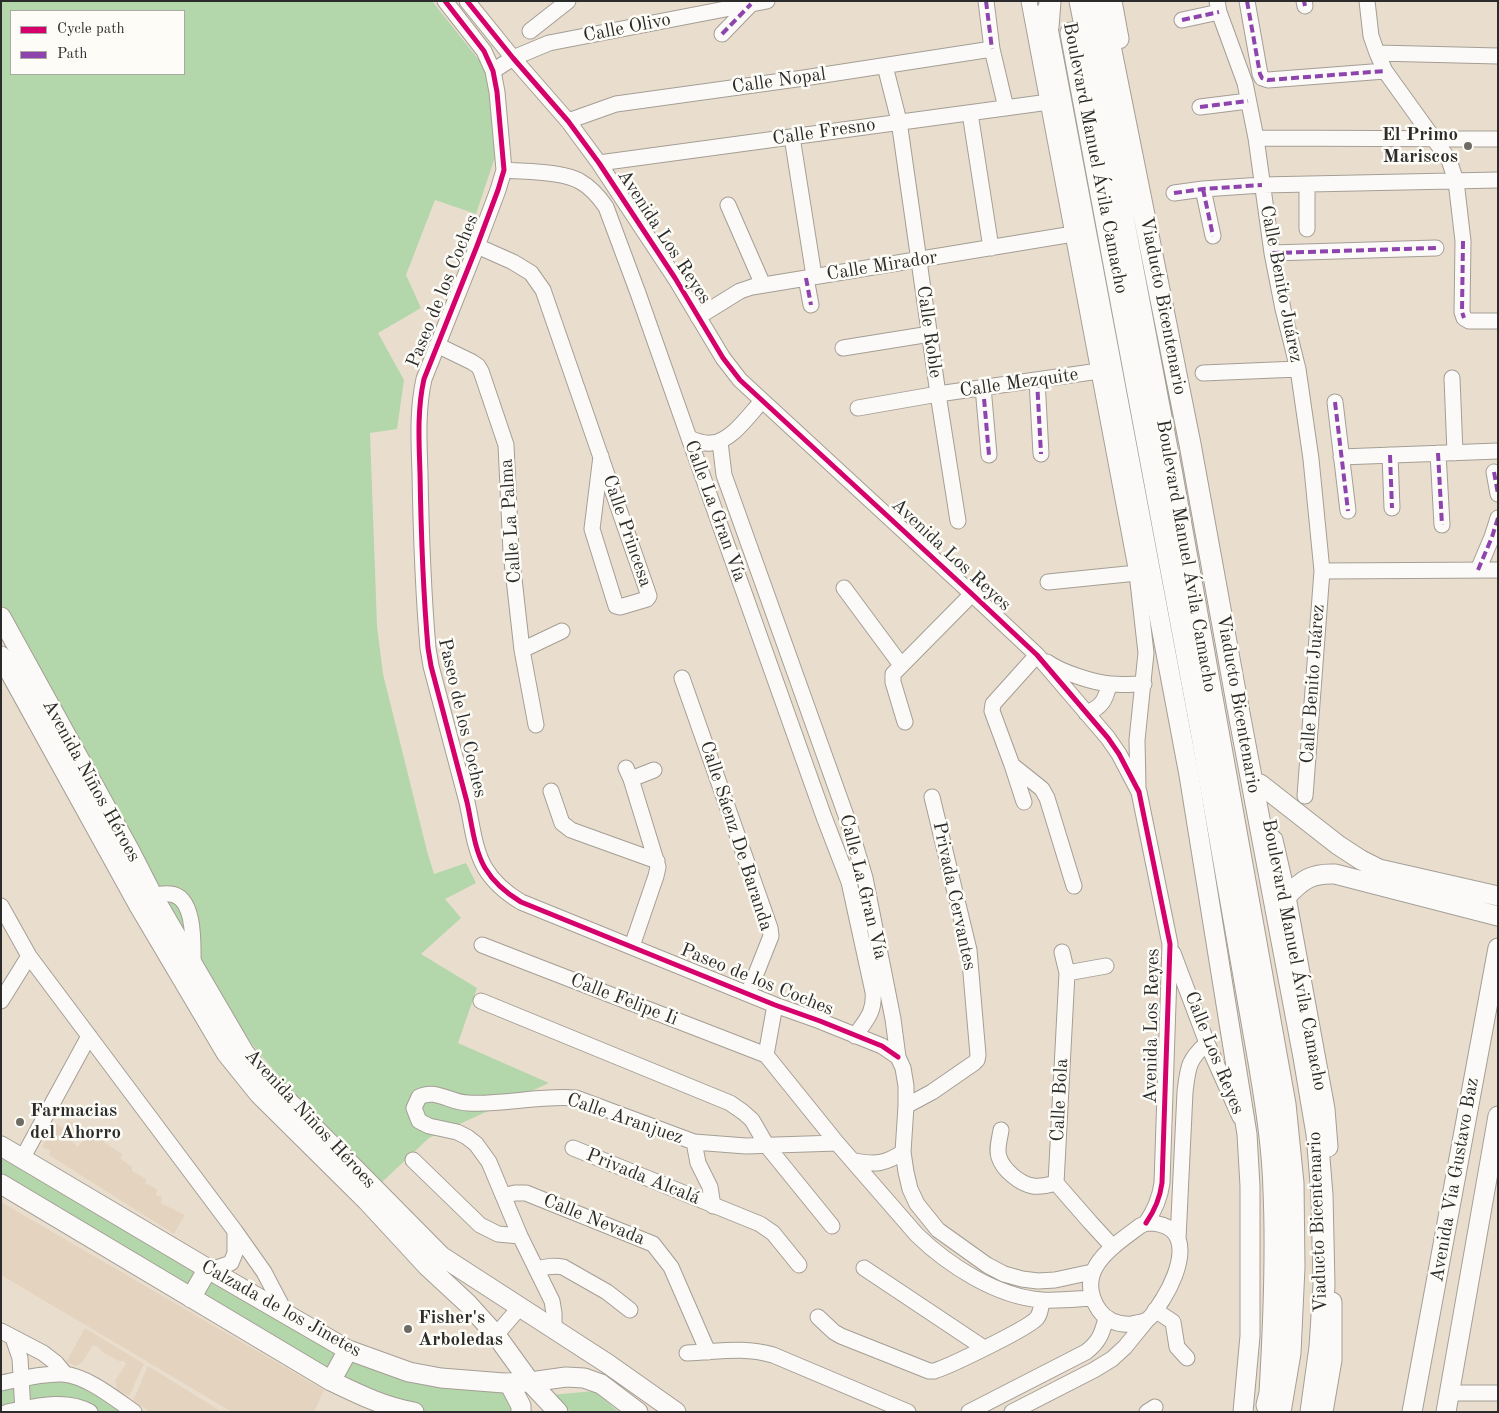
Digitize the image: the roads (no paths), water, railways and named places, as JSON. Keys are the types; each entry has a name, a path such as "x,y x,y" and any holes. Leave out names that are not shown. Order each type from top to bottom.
{"highway":[{"path":"1048,27 1050,1"},
{"name":"Boulevard Manuel Ávila Camacho","path":"1065,1 1199,720 1267,1111 1274,1190 1274,1317 1270,1393 1266,1412"},
{"name":"Boulevard Manuel Ávila Camacho","path":"1080,1 1172,475 1285,1104 1293,1183 1294,1267 1290,1353 1280,1412"},
{"name":"Viaducto Bicentenario","path":"1102,1 1190,444 1317,1134 1322,1195 1324,1285 1320,1347 1310,1412"}],"main road":[{"name":"Boulevard Manuel Ávila Camacho","path":"1043,1 1189,775 1247,1134 1250,1186 1250,1336 1243,1412"},
{"name":"Boulevard Manuel Ávila Camacho","path":"1112,1 1184,374 1236,661 1260,784 1286,897 1326,1118 1333,1219 1332,1360 1323,1412"},
{"name":"Avenida Niños Héroes","path":"1,617 125,842 146,901 193,965 244,1052 262,1074 442,1256 616,1370 676,1412"},
{"name":"Avenida Niños Héroes","path":"1,656 146,901 226,1053 254,1087 367,1201 427,1266 468,1304 496,1335 530,1382 558,1412"},
{"path":"1260,784 1338,845 1373,866 1401,875 1498,896"},
{"path":"1286,897 1309,877 1335,874 1498,916"},
{"name":"Avenida Via Gustavo Baz","path":"1412,1412 1498,948"},
{"name":"Avenida Via Gustavo Baz","path":"1446,1412 1498,1116"},
{"name":"Calzada de los Jinetes","path":"1,1146 348,1350 409,1372 441,1378 509,1383 566,1377 584,1378 601,1384 638,1412"},
{"name":"Calzada de los Jinetes","path":"1,1184 331,1382 365,1397 414,1412"},
{"path":"191,1298 203,1277 210,1270"},
{"path":"331,1382 348,1350"},
{"path":"509,1383 521,1406 521,1412"}],"street":[{"path":"445,1 484,51 493,71"},
{"name":"Avenida Los Reyes","path":"467,1 513,58 568,121 599,163 676,278 723,358 740,380 1037,655 1053,667 1109,684 1144,684"},
{"path":"530,31 568,1"},
{"name":"Calle Olivo","path":"493,71 513,58 549,43 767,1"},
{"path":"986,1 992,49 1006,108"},
{"name":"Boulevard Manuel Ávila Camacho","path":"1029,1 1138,573 1146,653 1144,684 1138,719 1139,792"},
{"path":"1247,1 1262,78 1268,80 1385,70"},
{"path":"1367,1 1371,36 1385,70 1449,160 1456,181 1463,241 1462,312 1464,318 1470,321 1498,321"},
{"path":"722,34 750,3"},
{"path":"1182,20 1218,7"},
{"name":"Calle Benito Juárez","path":"1218,7 1244,83 1256,138 1272,253 1283,310 1298,370 1311,458 1322,571 1305,796"},
{"name":"Calle Nopal","path":"568,121 616,104 992,49"},
{"path":"1377,53 1498,56"},
{"name":"Calle Roble","path":"885,66 899,122 958,521"},
{"name":"Paseo de los Coches","path":"493,71 497,92 504,170 477,246 424,379 420,396 419,414 420,498 428,648 479,854 485,868 494,880 506,892 521,902 775,1005 882,1046 898,1057"},
{"path":"1200,107 1248,101"},
{"name":"Calle Fresno","path":"599,163 1048,102"},
{"path":"970,113 991,248"},
{"path":"792,137 810,277 811,306"},
{"path":"1256,138 1498,139"},
{"name":"Calle La Gran Vía","path":"504,170 566,176 580,180 599,197 606,207 849,882 874,1002 872,1011 856,1036"},
{"path":"1174,193 1262,185 1498,180"},
{"path":"1307,229 1308,185"},
{"path":"1203,189 1213,236"},
{"path":"728,205 763,285"},
{"name":"Calle Mirador","path":"698,317 740,291 763,285 1073,234"},
{"name":"Calle Princesa","path":"477,246 513,262 531,274 543,290 601,456 649,596 646,599 620,607 616,606 592,529 601,456"},
{"path":"1272,253 1436,248"},
{"path":"842,348 930,334"},
{"name":"Calle La Palma","path":"437,345 478,366 506,445 511,552 522,650 536,725"},
{"path":"1203,373 1298,370"},
{"name":"Calle Mezquite","path":"858,408 938,394 1099,371"},
{"path":"1452,378 1455,452"},
{"path":"1037,380 1041,454"},
{"path":"984,387 989,455"},
{"name":"Calle La Gran Vía","path":"762,402 730,436 720,442 724,475 849,824 865,878 893,1019 898,1057 903,1068 906,1086 903,1152 910,1189 917,1204 938,1230 1004,1274 1038,1281 1056,1280 1092,1272"},
{"path":"1335,402 1348,511"},
{"path":"689,438 711,444 720,442"},
{"path":"1341,457 1498,451"},
{"path":"1438,453 1442,525"},
{"path":"1390,455 1392,508"},
{"path":"1494,472 1498,494"},
{"path":"1478,570 1498,518"},
{"path":"1322,571 1498,570"},
{"path":"1048,582 1138,573"},
{"path":"844,588 901,665"},
{"path":"905,722 892,677 901,665 972,594"},
{"path":"522,650 562,631"},
{"path":"1024,802 992,711 993,704 1037,655"},
{"name":"Avenida Los Reyes","path":"1037,655 1108,738 1119,754 1139,792 1170,944 1162,1183 1155,1210 1146,1224"},
{"name":"Calle Sáenz De Baranda","path":"682,678 748,860 772,936 748,994"},
{"path":"1086,713 1102,704 1109,684"},
{"path":"1012,765 1042,788 1047,798 1074,886"},
{"path":"632,946 658,867 628,774 654,770"},
{"path":"551,791 565,827 657,861"},
{"name":"Privada Cervantes","path":"906,1106 932,1092 974,1063 978,1055 970,960 932,797"},
{"path":"1,906 29,956 264,1272 286,1314"},
{"name":"Calle Los Reyes","path":"1170,944 1207,1043 1247,1134"},
{"name":"Calle Felipe Ii","path":"482,945 766,1055"},
{"name":"Calle Bola","path":"1056,1182 1067,973 1062,952"},
{"path":"1,1001 29,956"},
{"path":"1067,973 1106,966"},
{"path":"481,1001 730,1104 744,1112 752,1120 767,1146 832,1226"},
{"path":"775,1005 766,1055 837,1143 931,1249 996,1289 1022,1297 1042,1300 1092,1298"},
{"path":"769,1036 795,1012"},
{"path":"22,1159 89,1036"},
{"name":"Avenida Los Reyes","path":"1178,1238 1185,1092 1190,1061 1207,1043"},
{"name":"Calle Aranjuez","path":"548,1326 552,1301 520,1236 489,1162 476,1144 467,1136 429,1126 419,1121 414,1108 419,1097 427,1094 436,1094 462,1103 490,1103 558,1096 576,1098 694,1142 767,1146 837,1143"},
{"path":"1001,1130 998,1156 1007,1170 1019,1180 1031,1186 1056,1182 1113,1247"},
{"name":"Privada Alcalá","path":"694,1142 698,1163 710,1187 713,1206"},
{"name":"Privada Alcalá","path":"573,1148 767,1228 799,1265"},
{"path":"854,1161 880,1164 892,1160 903,1152"},
{"path":"413,1160 480,1225 498,1234 520,1236"},
{"name":"Calle Nevada","path":"503,1196 515,1193 526,1194 653,1244 671,1267 708,1352"},
{"path":"1012,1412 1112,1359 1125,1347 1151,1315 1167,1293 1177,1269 1181,1250 1178,1238 1167,1226 1157,1223 1146,1224 1140,1226 1102,1257 1092,1272 1092,1298 1106,1318 1123,1324 1135,1324 1151,1315 1172,1322 1176,1344 1187,1358"},
{"path":"210,1270 231,1262 235,1252 235,1231"},
{"path":"536,1269 550,1266 563,1267 607,1292 630,1310"},
{"path":"864,1268 984,1348"},
{"path":"818,1317 841,1336 929,1371 938,1370 1032,1323 1040,1313 1042,1300"},
{"path":"496,1335 520,1307"},
{"path":"969,1412 1086,1352 1095,1345 1106,1318"},
{"path":"7,1334 43,1353 56,1363 64,1374"},
{"path":"7,1334 20,1358 23,1410"},
{"path":"687,1353 744,1349 758,1350 772,1354 908,1412"},
{"path":"1,1382 64,1374 81,1378 134,1412"},
{"path":"7,1412 41,1409 61,1404 88,1410 98,1388"},
{"path":"1449,1393 1498,1393"}],"place":[{"name":"El Primo Mariscos","path":"1468,146"},
{"name":"Farmacias del Ahorro","path":"20,1122"},
{"name":"Fisher's Arboledas","path":"408,1329"}]}
